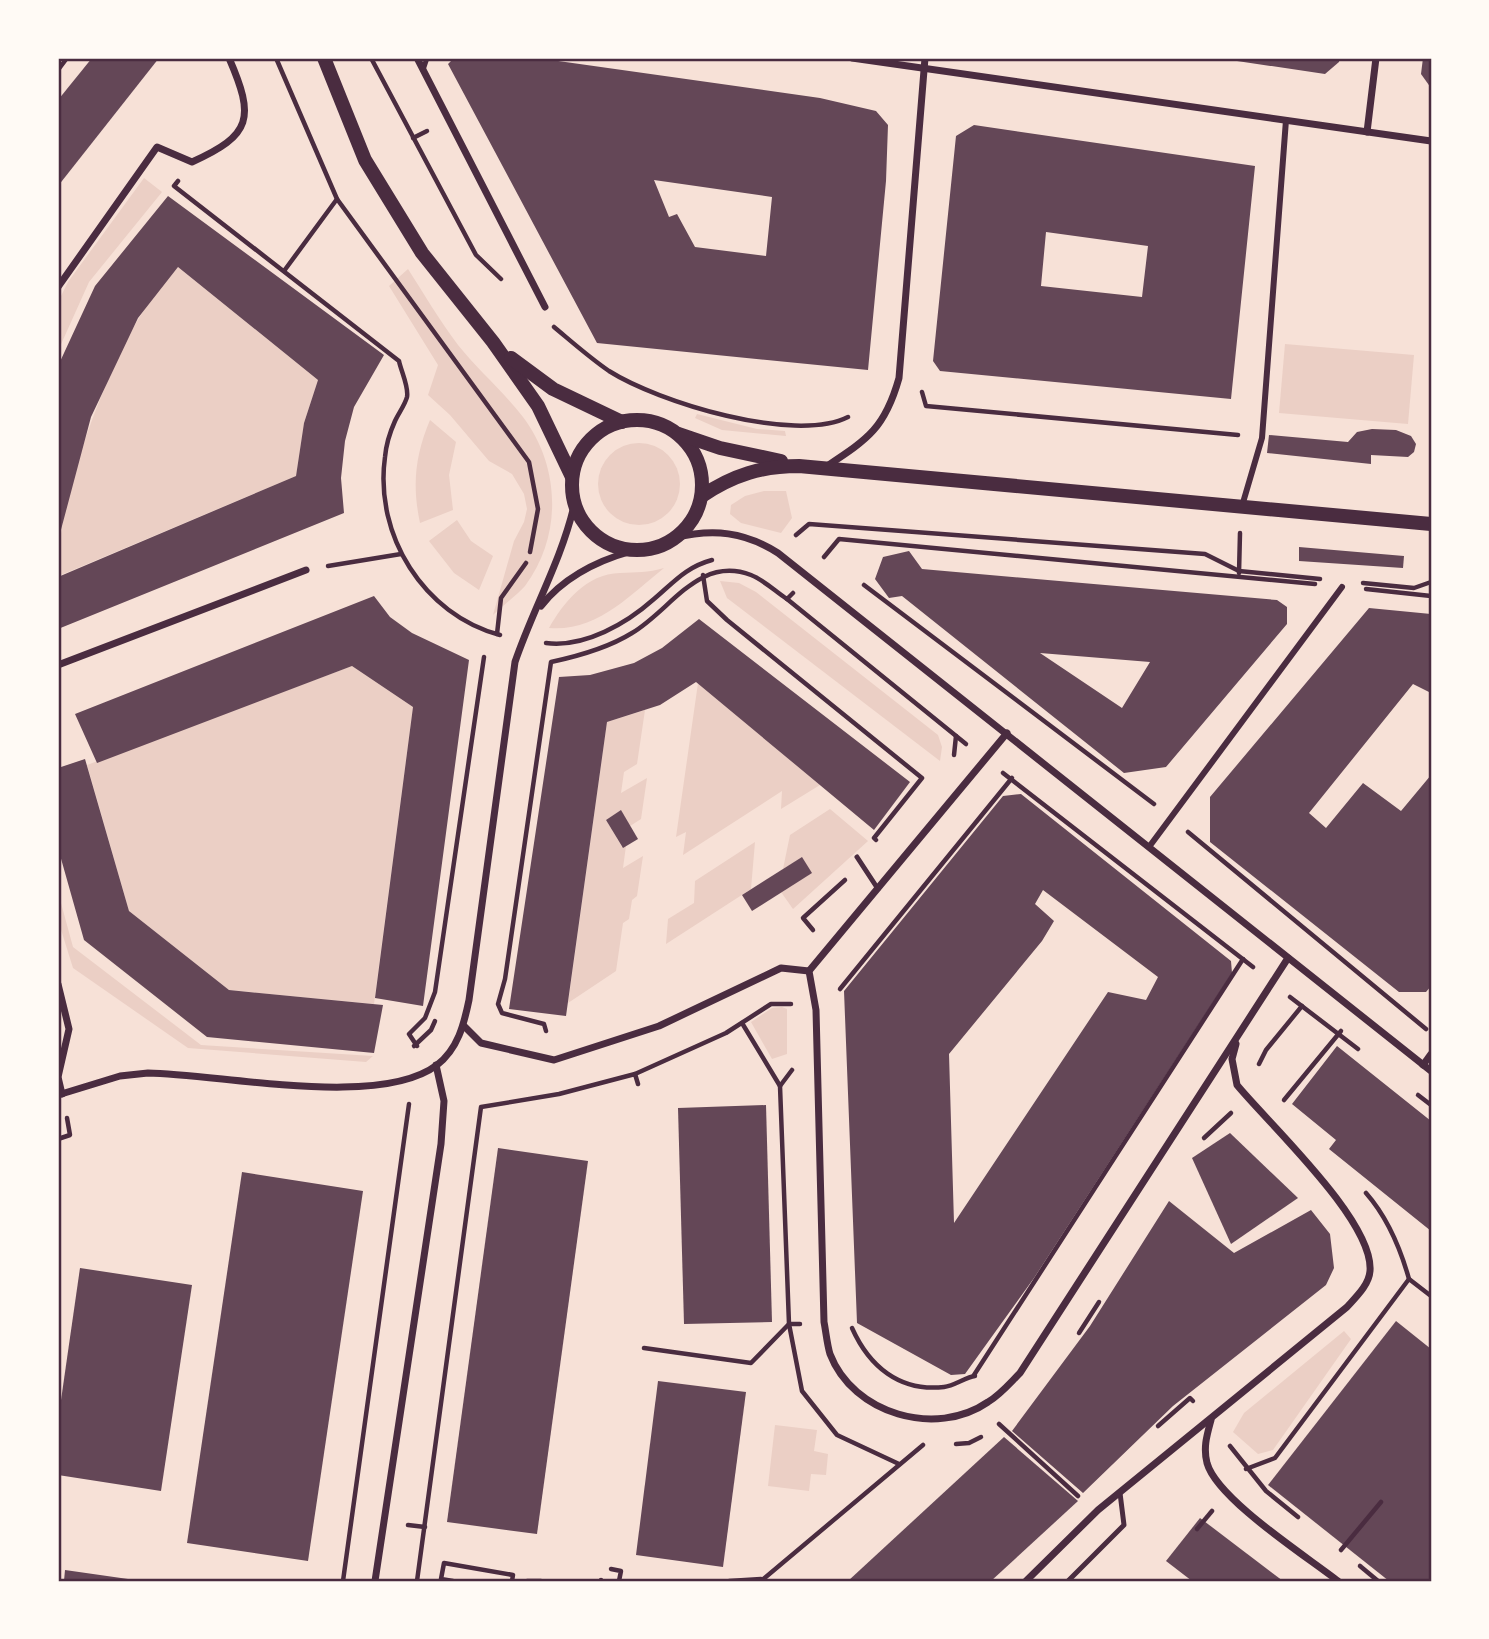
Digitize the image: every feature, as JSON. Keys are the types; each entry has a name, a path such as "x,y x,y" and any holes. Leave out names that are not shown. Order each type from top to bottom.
{"main road":[{"path":"324,58 365,160 422,253 493,342 538,406 572,477"},
{"path":"493,342 521,368 553,389 622,422"},
{"path":"676,433 690,446 698,461 702,496 697,513 675,538 662,546 632,551 614,547 599,538 586,526 574,506 572,477 577,458 588,442 603,429 622,422 640,420 659,424 676,433 720,448 799,466"},
{"path":"702,496 722,482 745,472 771,466 799,466 1431,524"}],"street":[{"path":"58,287 157,147 192,162 225,147 237,135 246,116 240,84 229,58"},
{"path":"417,58 545,307"},
{"path":"852,58 1431,141"},
{"path":"825,468 863,442 890,410 899,378 925,58"},
{"path":"1367,132 1376,58"},
{"path":"1242,506 1262,438 1286,120"},
{"path":"58,984 69,1029 58,1077 60,1095 120,1076 148,1073 363,1088 401,1081 436,1065 453,1048 464,1026 515,662 529,620 557,565 574,506"},
{"path":"675,538 728,532 763,543 778,553 1431,1071"},
{"path":"529,620 550,595 574,575 602,560 632,551"},
{"path":"58,665 306,570"},
{"path":"1149,847 1342,587"},
{"path":"809,971 1007,733"},
{"path":"809,971 816,1010 824,1322 831,1355 851,1385 881,1409 918,1420 961,1416 988,1403 1020,1373 1289,958"},
{"path":"464,1026 481,1044 555,1060 659,1026 781,968 809,971"},
{"path":"1026,1581 1098,1510 1347,1307 1364,1288 1371,1270 1361,1235 1348,1209 1237,1085 1232,1059 1238,1035"},
{"path":"1423,1065 1431,1054"},
{"path":"374,1581 441,1144 444,1101 436,1065"},
{"path":"1211,1420 1204,1443 1208,1465 1226,1494 1338,1581"}],"lane":[{"path":"423,70 426,58"},
{"path":"856,857 878,889"},
{"path":"1068,1581 1124,1525 1120,1493"}],"path":[{"path":"58,70 68,58"},
{"path":"276,58 337,199 529,462 538,509 536,533 517,579 501,598 496,647"},
{"path":"371,58 476,255 505,283"},
{"path":"174,186 399,361 407,396 393,425 385,457 384,491 389,523 401,554 419,582 443,606 470,624 497,635 551,644 580,640 607,631 633,616 692,565 715,559"},
{"path":"284,271 337,199"},
{"path":"543,319 611,372 680,401 739,419 821,427 846,419 853,412"},
{"path":"899,378 918,380 926,406 1262,438"},
{"path":"1239,574 1242,506"},
{"path":"778,553 809,523 1205,554 1239,574 1431,596"},
{"path":"787,599 839,539 1333,580"},
{"path":"306,570 401,554"},
{"path":"546,1031 544,1024 502,1013 498,1004 505,979 551,662 604,648 633,633 703,575 726,570 752,575 787,599 984,761 1012,778 1338,1033"},
{"path":"703,575 707,600 727,620 922,778 874,838"},
{"path":"1360,583 1414,588 1431,582"},
{"path":"864,585 1171,818 1431,1033"},
{"path":"435,992 484,657"},
{"path":"417,1581 481,1107 559,1094 635,1074 742,1023 771,1004 787,1003 816,1010 841,1011 840,988 844,981 1012,778"},
{"path":"849,1321 862,1349 879,1370 911,1384 945,1387 974,1375 1243,959"},
{"path":"1261,1073 1259,1065 1266,1050 1302,1006"},
{"path":"1276,1095 1283,1102 1338,1033 1362,1016"},
{"path":"407,1049 417,1044 436,1018"},
{"path":"742,1023 780,1086 789,1324 802,1391 837,1435 899,1464"},
{"path":"780,1086 792,1070 793,1057"},
{"path":"635,1074 638,1084"},
{"path":"1195,1146 1232,1112 1252,1132 1266,1118"},
{"path":"343,1581 404,1140"},
{"path":"1226,1494 1247,1469 1275,1458 1409,1279 1431,1296"},
{"path":"1078,1334 1100,1300"},
{"path":"643,1348 751,1363 789,1324 824,1322"},
{"path":"974,1375 1000,1427 1084,1501"},
{"path":"945,1444 969,1443 1000,1427 1009,1419"},
{"path":"729,1581 761,1580 920,1446 932,1445"},
{"path":"1341,1550 1381,1502"},
{"path":"453,1581 440,1579 443,1563 513,1575 512,1581"},
{"path":"611,1569 621,1571 619,1581"},
{"path":"527,1581 541,1581"}],"shaded area":[{"path":"144,178 162,192 89,282 58,351 58,302 68,282"},
{"path":"178,267 318,380 304,423 296,476 61,575 59,550 63,519 97,407 139,318"},
{"path":"408,269 458,345 523,417 535,436 550,479 551,523 546,545 525,586 493,615 514,541 524,522 527,509 524,494 512,474 489,461 450,415 428,395 438,365 389,286"},
{"path":"1285,344 1414,355 1408,424 1279,413"},
{"path":"697,414 757,429 785,431 786,436 722,430 695,418"},
{"path":"430,420 456,442 449,475 453,510 420,523 416,471"},
{"path":"639,443 655,446 668,455 677,468 680,484 677,500 668,513 655,522 639,525 623,522 610,513 601,500 598,484 601,468 610,455 623,446"},
{"path":"764,491 786,491 792,518 781,533 741,523 730,514 731,505 745,496"},
{"path":"457,520 471,541 493,556 479,590 454,573 429,541"},
{"path":"664,568 598,618 566,628 549,628 569,599 597,578"},
{"path":"720,581 739,583 756,592 938,735 942,747 940,761 727,598"},
{"path":"352,666 413,707 374,1004 229,990 129,911 87,765"},
{"path":"698,683 820,785 781,809 782,791 683,855 686,832 676,837"},
{"path":"645,710 637,764 624,772 621,793 647,778 641,819 630,826 620,811 606,820 622,847 626,846 623,868 643,856 637,896 632,900 629,919 623,923 616,971 568,1003 607,722"},
{"path":"830,809 868,841 793,909 781,892 802,858 783,869 790,835"},
{"path":"755,842 751,889 666,944 668,919 694,903 695,881"},
{"path":"58,892 73,947 201,1045 373,1056 366,1062 188,1048 73,968 58,920"},
{"path":"772,1008 787,1009 787,1054 772,1059 751,1022"},
{"path":"1344,1331 1351,1339 1273,1450 1258,1454 1233,1432 1244,1413"},
{"path":"775,1425 817,1430 814,1451 828,1454 826,1475 811,1474 809,1491 768,1486"}],"building":[{"path":"92,58 159,58 58,186 58,100"},
{"path":"454,58 537,58 820,98 876,111 888,125 886,181 868,370 597,343 448,64","holes":["654,180 772,197 766,256 695,247 677,214 669,217"]},
{"path":"1217,58 1340,58 1325,74"},
{"path":"1423,58 1431,58 1431,88 1421,74"},
{"path":"974,125 1255,166 1231,399 940,371 933,361 956,136","holes":["1046,232 1148,246 1142,297 1041,286"]},
{"path":"168,196 384,355 354,407 345,441 341,478 344,513 58,629 58,577 296,476 304,423 318,380 178,267 138,318 91,417 58,541 58,366 95,286"},
{"path":"1372,429 1396,430 1411,436 1416,444 1414,452 1408,457 1371,455 1371,464 1267,453 1269,435 1348,442 1357,432"},
{"path":"1299,547 1404,556 1403,568 1299,561"},
{"path":"909,551 922,569 1277,600 1287,607 1287,624 1166,767 1124,773 902,596 889,598 875,579 883,557","holes":["1040,653 1150,662 1122,708"]},
{"path":"374,596 390,617 412,633 469,660 423,1006 375,998 413,707 352,666 97,763 75,714"},
{"path":"1369,608 1431,614 1431,693 1413,684 1309,813 1326,828 1363,783 1401,811 1431,775 1431,986 1426,992 1399,992 1210,842 1210,797"},
{"path":"699,619 910,782 874,830 696,682 660,705 607,722 566,1016 509,1009 559,677 590,675 634,663 662,648"},
{"path":"85,759 129,911 229,990 383,1005 374,1053 207,1037 84,940 58,848 58,768"},
{"path":"1021,794 1231,961 1232,973 1034,1278 965,1374 951,1375 857,1323 844,991 1003,796","holes":["1043,890 1158,977 1146,1000 1108,992 954,1223 949,1054 1042,941 1054,921 1035,904"]},
{"path":"621,810 638,839 623,848 606,820"},
{"path":"802,857 812,873 752,911 742,895"},
{"path":"1337,1046 1431,1121 1431,1231 1329,1149 1336,1140 1292,1104"},
{"path":"766,1105 772,1322 684,1324 678,1108"},
{"path":"1230,1133 1298,1198 1231,1244 1192,1158"},
{"path":"498,1148 588,1161 537,1534 447,1522"},
{"path":"242,1172 363,1191 308,1561 187,1543"},
{"path":"1169,1201 1234,1253 1311,1210 1330,1234 1334,1268 1326,1285 1173,1406 1083,1493 1012,1431 1090,1326"},
{"path":"80,1268 192,1285 161,1491 58,1475 58,1421"},
{"path":"1396,1321 1431,1349 1431,1581 1389,1581 1268,1485"},
{"path":"658,1381 746,1392 723,1567 636,1555"},
{"path":"1004,1437 1078,1501 991,1581 848,1581"},
{"path":"1200,1518 1283,1581 1192,1581 1166,1561"},
{"path":"65,1570 135,1580 135,1581 64,1581"}]}
